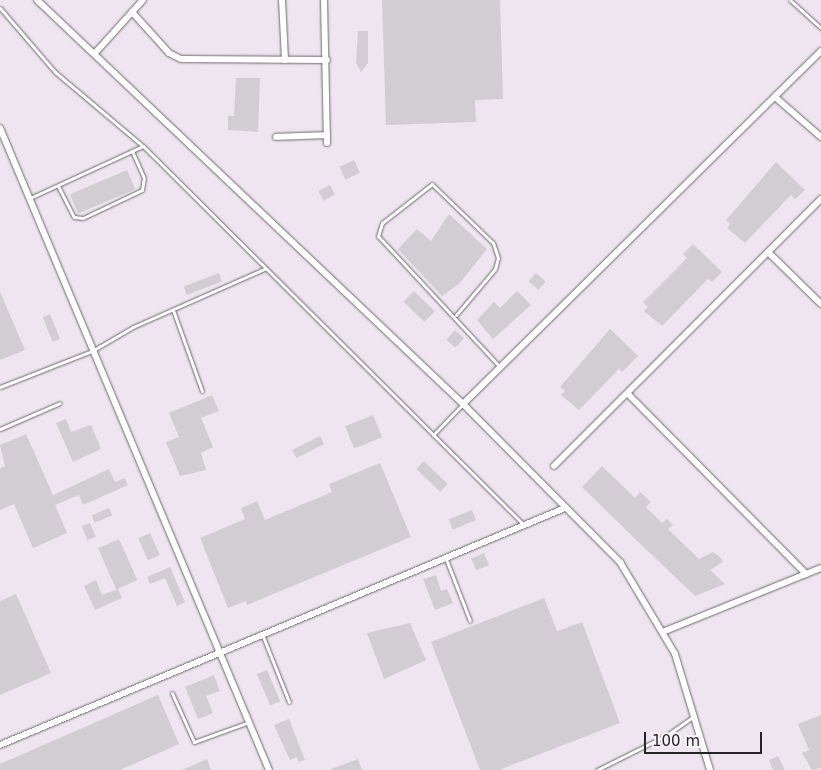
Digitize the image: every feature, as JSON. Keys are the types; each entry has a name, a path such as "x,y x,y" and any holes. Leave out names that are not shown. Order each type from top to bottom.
{"street":[{"path":"37,0 96,52 463,404 620,562 665,631 710,770"},
{"path":"96,52 143,0"},
{"path":"282,0 284,60"},
{"path":"324,0 327,60 327,143"},
{"path":"132,12 169,53 181,59 327,60"},
{"path":"463,404 821,51"},
{"path":"775,97 821,138"},
{"path":"0,128 92,352 222,651 269,770"},
{"path":"276,137 327,136"},
{"path":"554,466 629,395 821,199"},
{"path":"769,253 821,304"},
{"path":"629,395 806,574"},
{"path":"0,745 444,556 565,508"},
{"path":"665,631 821,568"}],"lane":[{"path":"790,0 821,28"},
{"path":"0,8 73,89 143,146 523,524"},
{"path":"30,198 143,146"},
{"path":"58,186 74,217 83,218 142,190 144,178 132,151"},
{"path":"456,315 495,269 498,258 493,243 432,184 382,223 378,236 456,315 500,368"},
{"path":"0,387 92,352 132,327 266,268"},
{"path":"173,310 202,391"},
{"path":"0,429 60,404"},
{"path":"433,435 463,404"},
{"path":"444,556 470,621"},
{"path":"262,633 289,702"},
{"path":"172,693 194,742 250,722"},
{"path":"596,770 667,735 694,716"}],"shaded area":[{"path":"0,0 821,0 821,770 0,770"}],"building":[{"path":"382,0 500,0 503,99 475,100 476,122 386,125"},
{"path":"358,31 368,31 368,63 361,72 356,63"},
{"path":"236,78 260,78 258,132 228,130 228,116 234,116"},
{"path":"354,160 360,173 345,179 339,167"},
{"path":"776,162 805,190 795,199 791,195 745,243 727,228 730,224 726,220"},
{"path":"127,170 135,189 78,214 70,194"},
{"path":"330,185 335,195 323,201 318,191"},
{"path":"449,214 487,249 459,284 442,296 398,249 417,229 431,241"},
{"path":"693,244 722,272 712,282 708,279 662,326 644,311 648,307 643,302 687,258 683,254"},
{"path":"219,273 222,281 187,295 184,287"},
{"path":"536,273 546,282 538,290 529,281"},
{"path":"414,291 435,311 424,322 404,302"},
{"path":"517,291 531,305 493,339 477,320 494,302 500,308"},
{"path":"0,292 25,350 0,360"},
{"path":"50,314 60,339 53,342 43,317"},
{"path":"610,329 638,356 622,372 619,369 579,410 561,395 565,391 560,387"},
{"path":"455,330 464,338 455,348 446,340"},
{"path":"212,395 219,411 201,418 213,447 201,453 206,470 180,476 166,442 179,437 169,413"},
{"path":"373,415 382,437 354,448 345,426"},
{"path":"66,419 71,432 91,425 101,449 73,462 56,423"},
{"path":"26,434 53,495 109,469 115,482 125,478 128,485 83,505 79,495 55,505 67,533 33,548 14,504 0,510 0,468 5,466 0,445"},
{"path":"320,436 324,444 296,458 292,450"},
{"path":"424,461 448,484 440,492 416,469"},
{"path":"380,463 411,537 247,605 246,601 228,608 200,538 245,519 241,508 257,501 265,520 332,492 329,484"},
{"path":"602,466 635,498 640,492 651,502 646,507 662,523 667,519 673,525 668,529 699,559 713,552 720,557 723,562 710,570 725,584 695,596 629,533 582,487"},
{"path":"109,508 112,515 95,523 92,515"},
{"path":"472,510 476,520 453,530 449,519"},
{"path":"90,523 96,537 88,540 82,527"},
{"path":"150,533 160,555 148,560 138,538"},
{"path":"119,539 137,580 116,589 98,548"},
{"path":"484,553 489,565 476,570 471,558"},
{"path":"170,567 185,602 177,606 165,578 150,584 147,577"},
{"path":"436,575 441,591 447,589 453,603 435,610 423,579"},
{"path":"96,580 102,595 118,589 122,598 95,610 84,586"},
{"path":"16,594 51,673 0,695 0,601"},
{"path":"544,598 557,631 582,622 620,723 499,770 480,770 431,642"},
{"path":"410,623 426,660 384,679 367,633"},
{"path":"267,670 280,701 270,706 257,674"},
{"path":"214,675 220,691 206,696 213,713 198,719 185,687"},
{"path":"158,695 179,744 120,770 0,770 0,764"},
{"path":"821,715 821,768 812,770 802,753 809,750 798,724"},
{"path":"289,719 305,760 298,762 297,757 290,760 274,725"},
{"path":"778,756 785,770 773,770 769,760"},
{"path":"207,759 211,770 182,770"},
{"path":"358,759 362,770 331,770 331,769"}]}
